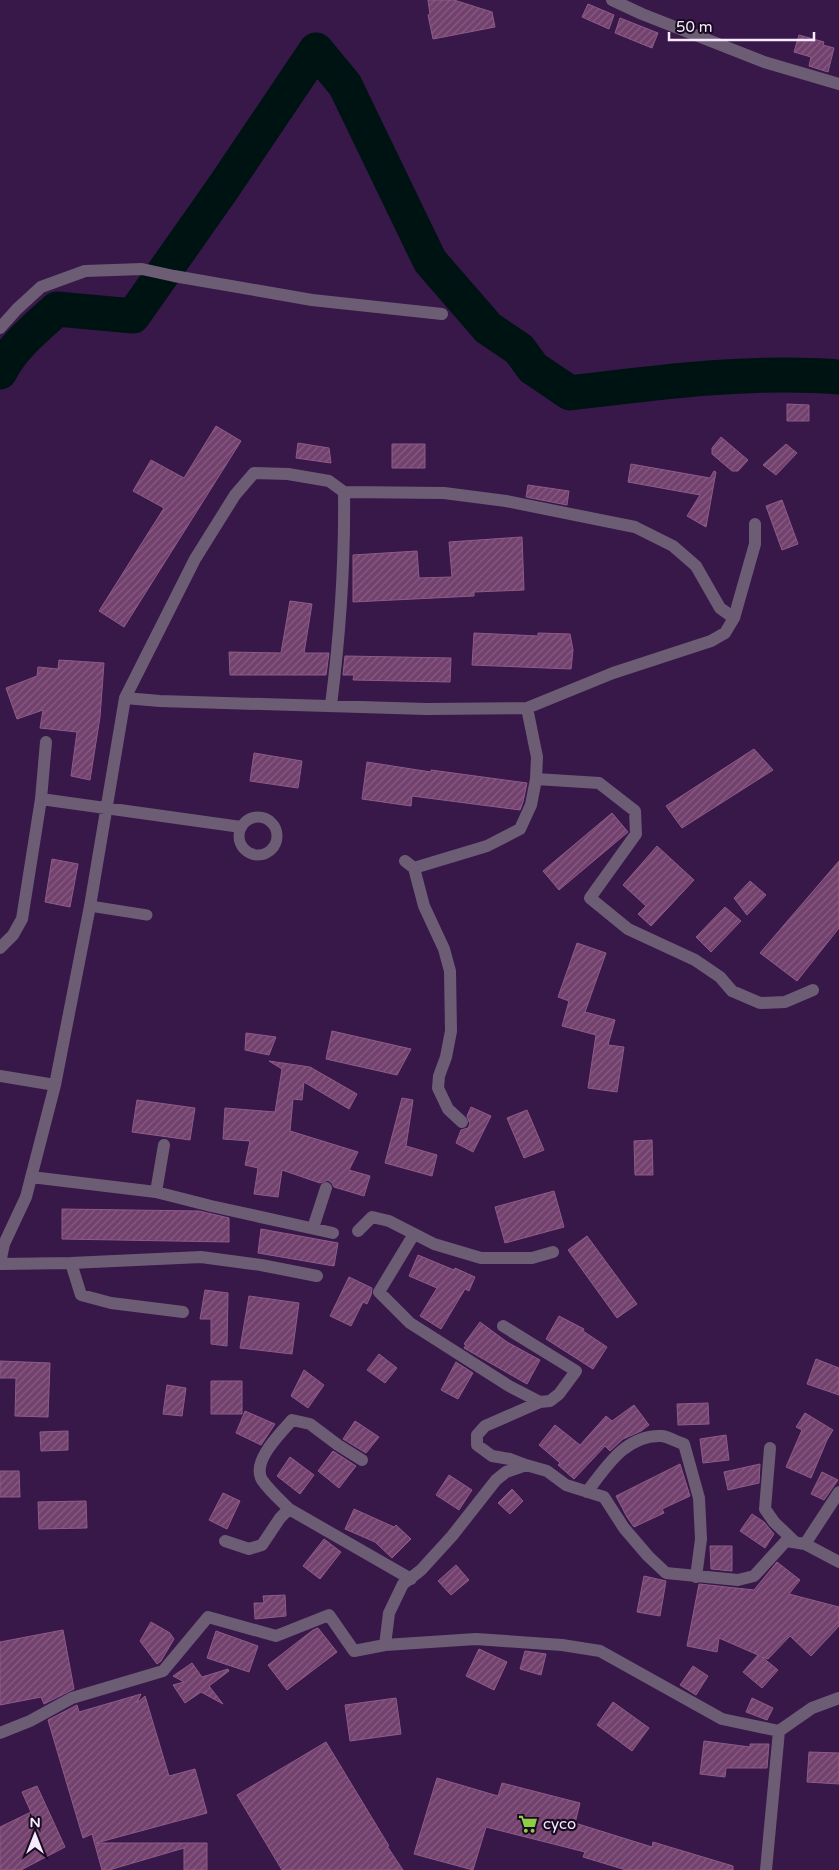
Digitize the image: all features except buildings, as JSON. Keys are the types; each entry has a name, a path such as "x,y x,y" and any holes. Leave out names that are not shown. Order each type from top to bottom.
{"street":[{"path":"612,0 642,14 764,62 839,84"},
{"path":"0,328 17,308 41,287 84,271 142,269 312,300 442,314"},
{"path":"317,1276 261,1265 201,1257 0,1264 4,1244 26,1197 55,1085 90,906 125,698 195,559 235,495 254,473 288,474 329,481 344,492 444,493 462,495 506,501 634,527 673,546 696,566 720,608 734,618"},
{"path":"331,705 339,646 344,492"},
{"path":"125,698 160,701 426,709 527,708 613,673 711,641 725,633 734,618 755,544 755,524"},
{"path":"462,1122 448,1109 438,1088 451,1031 450,972 444,949 424,906 409,864 487,846 520,829 531,805 536,779 537,757 527,708"},
{"path":"0,948 13,935 22,919 41,799 46,742"},
{"path":"536,779 599,782 635,812 636,834 590,898 628,929 695,960 720,977 732,991 760,1003 785,1002 813,990"},
{"path":"41,799 241,827"},
{"path":"0,1076 55,1085"},
{"path":"156,1192 164,1145"},
{"path":"31,1177 156,1192 333,1233"},
{"path":"313,1228 326,1188"},
{"path":"358,1231 372,1217 388,1221 434,1244 481,1258 532,1258 553,1252"},
{"path":"414,1234 379,1292 410,1323 509,1386 540,1402"},
{"path":"71,1263 81,1295 110,1303 184,1312"},
{"path":"503,1326 576,1371 559,1394 550,1401 540,1402 485,1426 477,1435 477,1445 492,1456 510,1459 547,1471 566,1485 604,1498 624,1528 648,1556 666,1573 738,1580 754,1576 786,1541 800,1543"},
{"path":"362,1460 310,1424 292,1420 268,1449 259,1465 261,1478 289,1509 411,1579"},
{"path":"586,1492 612,1459 635,1441 663,1436 684,1444 699,1498 701,1539 696,1576"},
{"path":"770,1448 765,1509 774,1522 800,1543 839,1562"},
{"path":"385,1645 388,1613 403,1584 422,1570 452,1536 496,1480 506,1472 526,1465"},
{"path":"800,1543 839,1492"},
{"path":"225,1541 249,1549 262,1545 280,1518 289,1509"},
{"path":"0,1733 30,1722 72,1698 163,1671 208,1617 276,1636 329,1615 354,1651 385,1645 476,1639 562,1645 600,1651 722,1719 779,1731 812,1708 839,1698"},
{"path":"766,1870 779,1731"}],"lane":[{"path":"90,906 147,915"}],"waterway":[{"path":"0,372 18,346 57,309 133,316 223,188 316,50 345,85 430,261 488,328 519,349 533,368 570,393 704,378 772,375 839,377"}],"place":[{"name":"cyco","path":"528,1824"}]}
